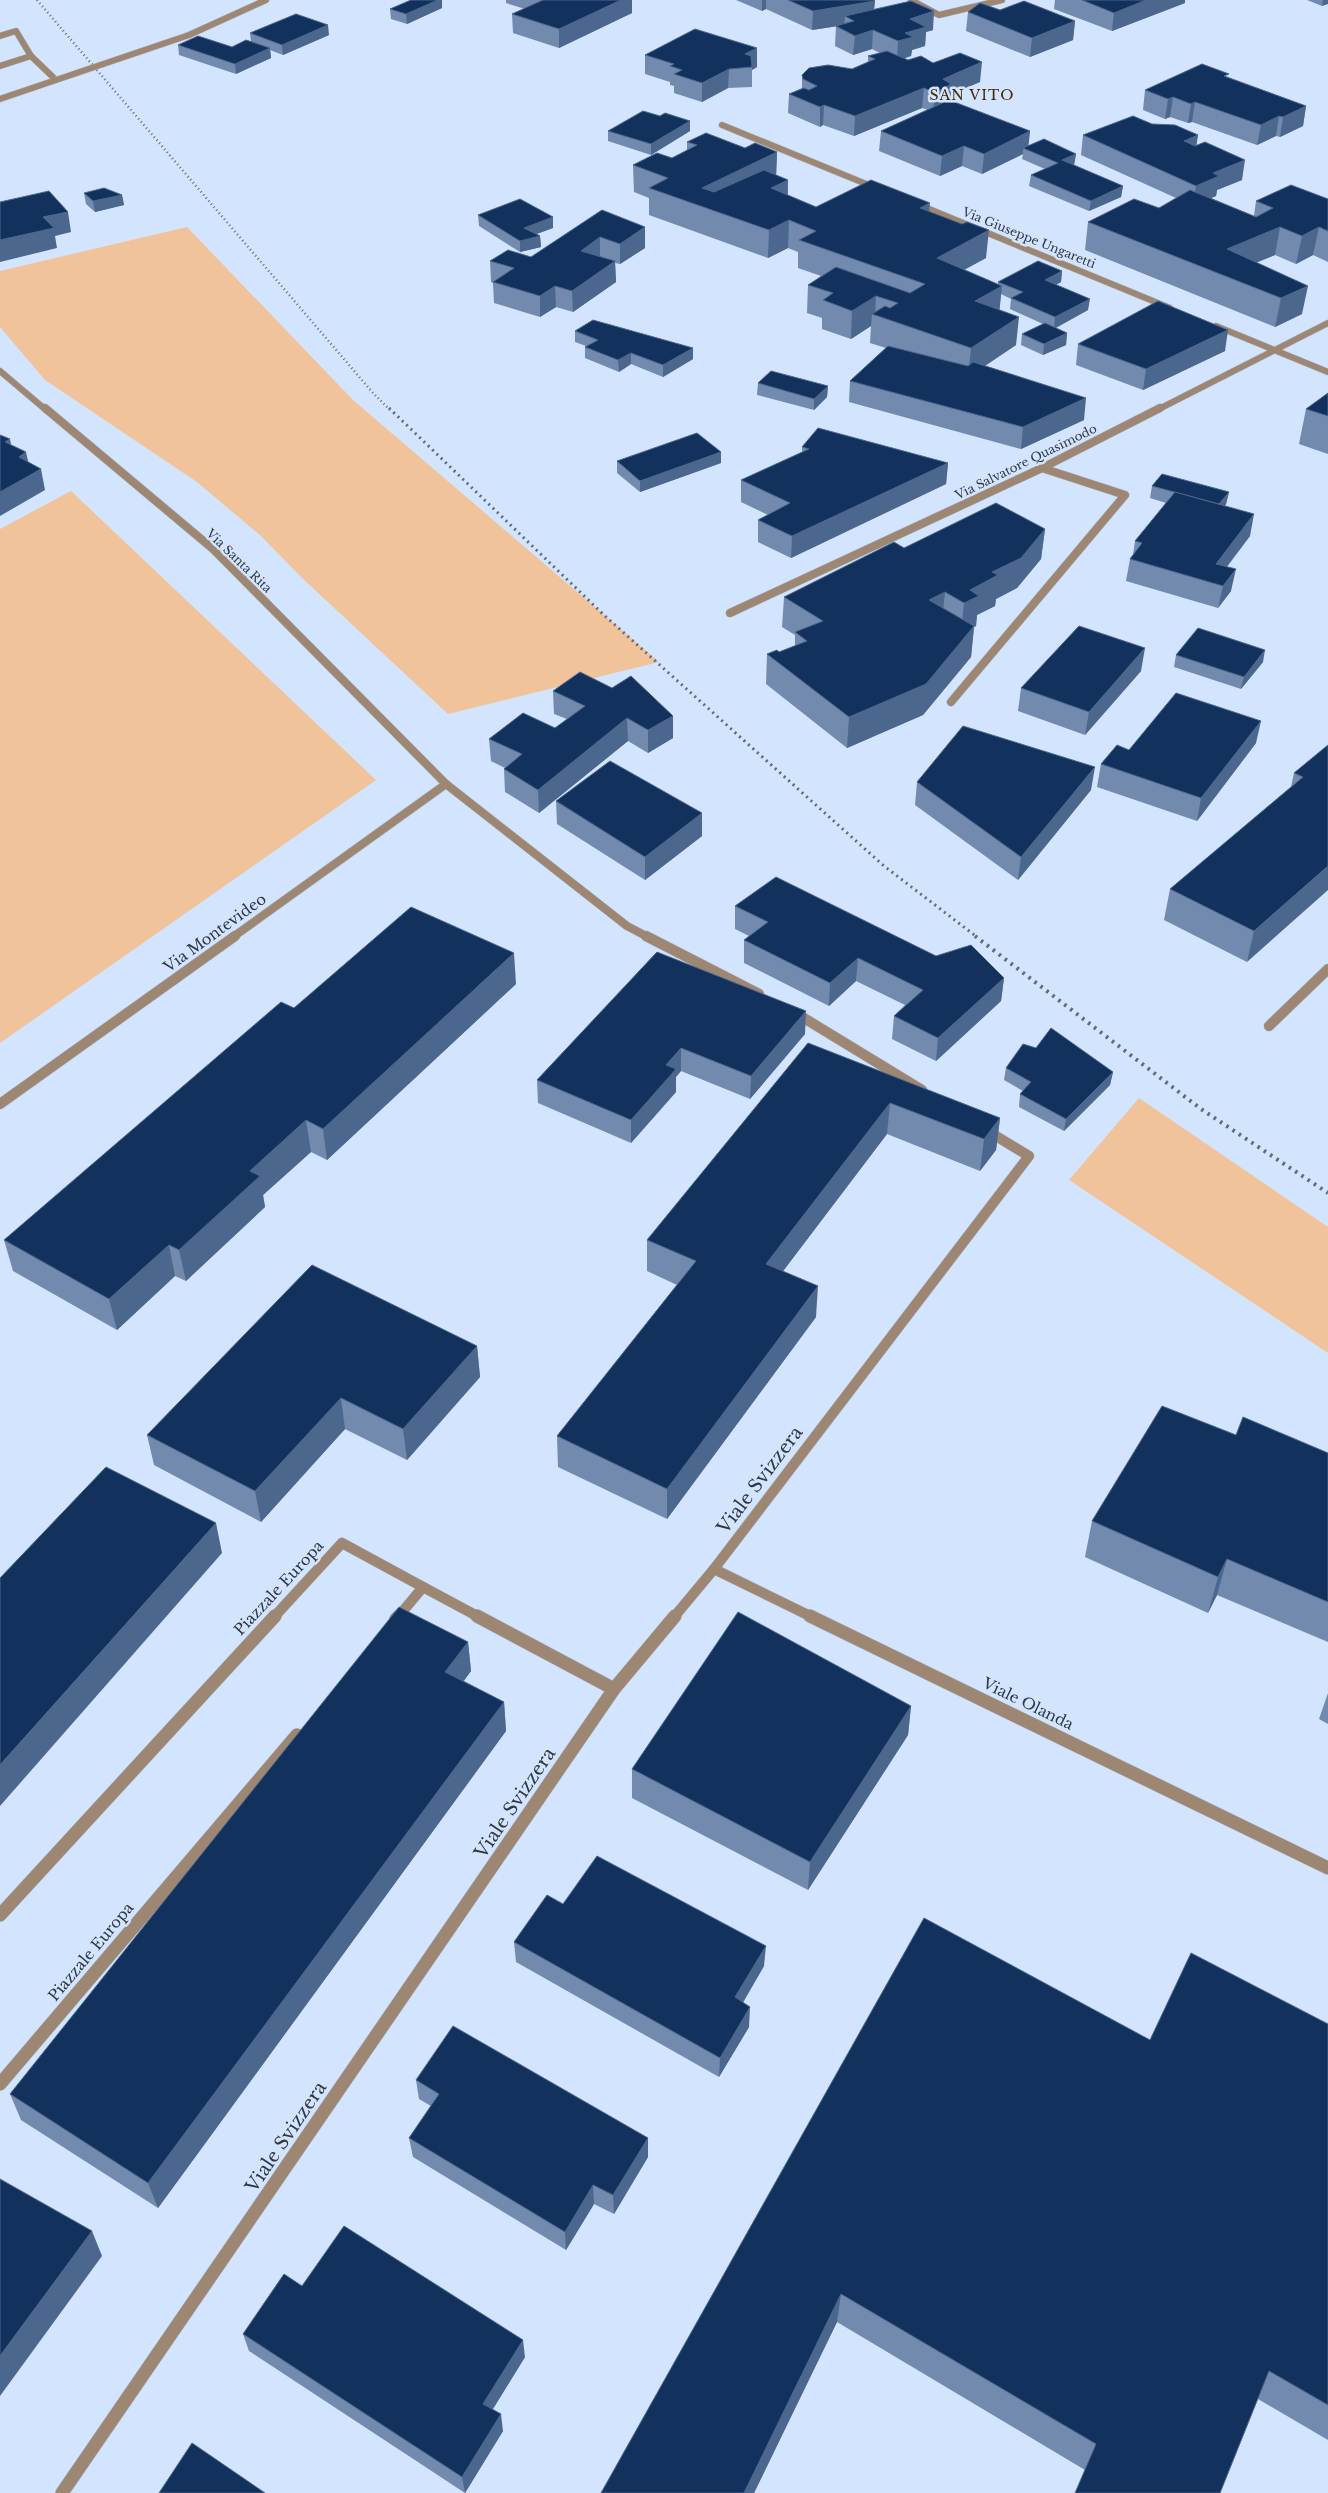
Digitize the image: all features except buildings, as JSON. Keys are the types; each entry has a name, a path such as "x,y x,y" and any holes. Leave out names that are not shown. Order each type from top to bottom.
{"street":[{"path":"0,99 189,35 266,0"},
{"path":"911,0 939,15 1002,0"},
{"path":"0,36 16,31 31,56 56,80"},
{"path":"0,66 31,56"},
{"path":"722,125 888,193"},
{"name":"Via Giuseppe Ungaretti","path":"906,200 1173,309"},
{"path":"1210,324 1328,372"},
{"name":"Via Salvatore Quasimodo","path":"730,613 1042,468 1328,324"},
{"name":"Via Santa Rita","path":"0,371 213,549 446,784 627,926 769,998"},
{"path":"951,702 1125,495 1042,468"},
{"name":"Via Montevideo","path":"0,1104 446,784"},
{"path":"1269,1026 1328,969"},
{"path":"786,1008 928,1094"},
{"name":"Viale Svizzera","path":"62,2493 614,1689 714,1569 1028,1156 978,1125"},
{"name":"Piazzale Europa","path":"0,1915 342,1543 423,1587"},
{"name":"Viale Olanda","path":"714,1569 1328,1868"},
{"path":"385,1632 423,1587 614,1689"},
{"name":"Piazzale Europa","path":"0,2084 308,1722"}],"shaded area":[{"path":"187,227 353,400 659,662 448,714 301,577 261,536 197,482 45,380 0,327 0,271"},
{"path":"71,491 376,780 0,1043 0,529"},
{"path":"1139,1098 1328,1227 1328,1353 1069,1180"}],"railway":[{"path":"37,0 373,393 390,410"},
{"path":"389,408 604,615 884,866 977,937"},
{"path":"975,936 1201,1109 1328,1193"}],"district":[{"name":"SAN VITO","path":"972,95"}]}
